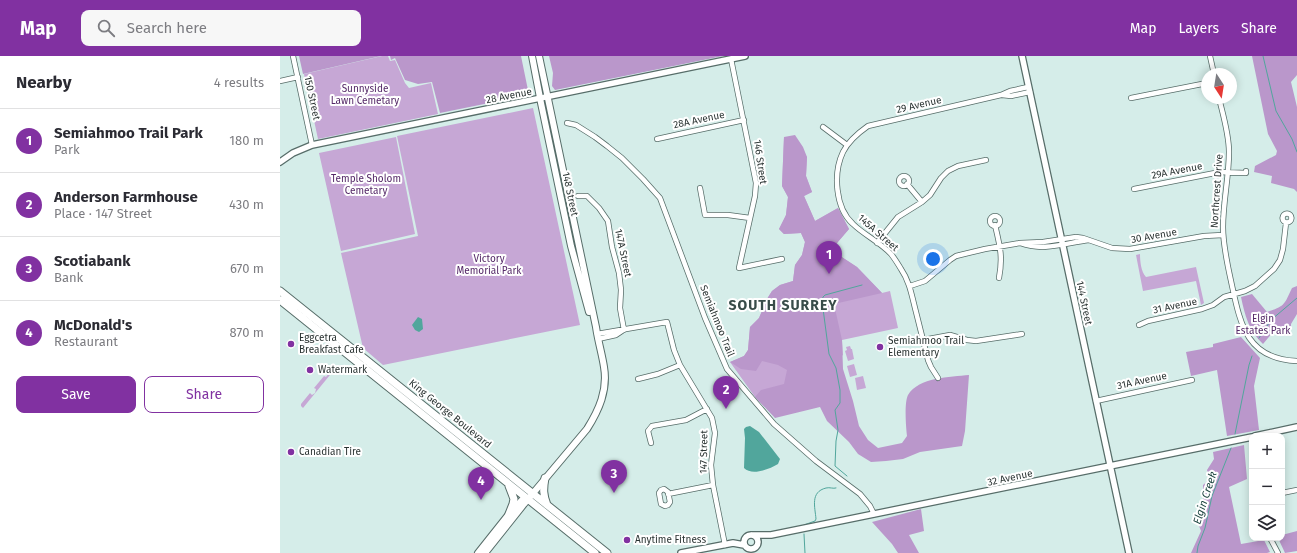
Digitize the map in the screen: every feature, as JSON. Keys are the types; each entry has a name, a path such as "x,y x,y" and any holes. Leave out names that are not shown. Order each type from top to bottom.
{"main road":[{"name":"148 Street","path":"532,56 571,246 593,328 598,337"},
{"name":"148 Street","path":"529,496 564,458 587,429 595,416 602,400 605,388 604,368 598,337 539,56"},
{"name":"King George Boulevard","path":"280,291 356,352 507,483 548,507 607,553"},
{"path":"280,300 366,369 379,375 407,397"},
{"path":"314,328 319,326 341,344 356,352"},
{"name":"King George Boulevard","path":"407,397 444,423 595,553"},
{"name":"148 Street","path":"529,496 595,416"},
{"path":"545,478 543,491 548,507"},
{"path":"507,483 514,499 514,504 509,514"},
{"path":"478,553 509,514 529,496"},
{"path":"485,553 529,496"}],"street":[{"name":"150 Street","path":"293,56 312,145"},
{"name":"28 Avenue","path":"280,162 292,153 312,145 745,56"},
{"name":"144 Street","path":"1022,56 1128,553"},
{"path":"1210,56 1213,68"},
{"name":"146 Street","path":"731,59 756,183 755,196 739,268 782,259"},
{"path":"280,81 298,77"},
{"path":"1131,98 1201,84"},
{"name":"29 Avenue","path":"847,145 859,132 868,126 1001,95 1010,91 1029,90"},
{"name":"Northcrest Drive","path":"1220,104 1229,146 1228,172 1223,214 1224,247 1242,326 1248,336 1261,349 1277,358 1288,361 1297,361"},
{"name":"28A Avenue","path":"657,139 744,120"},
{"name":"Semiahmoo Trail","path":"567,123 576,125 607,146 643,179 660,198 705,318 727,369 774,424 816,461 860,494 870,506 874,514"},
{"path":"823,127 847,145"},
{"name":"145A Street","path":"847,145 842,153 838,167 837,180 840,204 852,223 891,254 902,271 910,286 929,363 938,378"},
{"path":"877,243 898,217 922,202 933,192 941,178 952,169 986,160"},
{"name":"29A Avenue","path":"1134,189 1220,172 1246,173 1246,171"},
{"path":"907,184 922,202"},
{"path":"700,188 705,215 728,215 750,218"},
{"name":"147A Street","path":"578,196 587,196 599,208 608,221 612,247 619,273 621,290 620,308 624,330"},
{"name":"31 Avenue","path":"1139,325 1148,321 1208,308 1224,297 1256,286 1278,265 1284,249 1286,223"},
{"path":"995,225 1002,260 999,278"},
{"name":"30 Avenue","path":"910,286 925,280 956,256 1000,246 1020,243 1041,245 1076,237 1112,248 1130,249 1204,236 1223,235"},
{"name":"147 Street","path":"624,330 667,322 674,350 680,365 712,418 714,433 711,465 713,485 725,545"},
{"path":"598,337 616,335 624,330"},
{"path":"923,340 950,335 976,341 1022,334"},
{"path":"638,379 658,374 680,365"},
{"name":"31A Avenue","path":"1096,400 1192,380"},
{"path":"651,443 648,431 652,426 686,420 707,409"},
{"path":"1269,433 1297,427"},
{"name":"32 Avenue","path":"752,535 770,535 1249,438"},
{"path":"668,494 713,485"},
{"path":"1285,492 1297,490"},
{"path":"681,553 733,543 745,538 748,535 752,535 757,538 756,548 752,549 747,549 733,543"},
{"name":"32 Avenue","path":"756,548 760,541 770,535"},
{"path":"745,538 744,542 747,549"},
{"path":"1272,541 1278,553"}],"green space":[{"path":"299,56 381,56 303,74"},
{"name":"Sunnyside Lawn Cemetary","path":"382,56 388,56 390,61 395,60 405,83 409,88 431,83 438,114 318,139 304,74"},
{"path":"390,56 521,56 529,95 440,113 432,82 418,84 405,80 395,58 391,60"},
{"path":"549,56 723,56 555,90 552,86 553,73"},
{"path":"1252,56 1297,56 1297,75 1291,82 1297,107 1297,192 1294,189 1271,183 1272,176 1254,172 1255,166 1276,155 1277,151 1268,134"},
{"name":"Victory Memorial Park","path":"533,108 580,325 383,365 363,348 341,253 418,236 397,136"},
{"path":"795,135 803,147 807,157 806,176 812,192 804,196 815,221 838,208 849,229 831,250 857,267 882,293 834,304 842,340 843,369 859,426 868,440 878,448 902,443 907,436 907,399 908,395 913,389 927,381 944,377 969,375 965,431 962,446 920,452 903,459 871,462 858,454 849,442 827,421 820,407 775,418 755,397 761,390 784,384 787,370 778,365 762,361 756,371 741,369 730,362 744,356 748,350 750,327 759,318 772,291 780,285 793,281 795,265 802,255 805,242 801,233 784,234 779,229 786,215 788,197 782,186 784,137"},
{"name":"Temple Sholom Cemetary","path":"396,137 415,234 341,251 319,153"},
{"path":"784,137 807,157 806,176 812,192 804,196 815,221 838,208 849,229 831,250 857,267 882,293 890,291 898,328 842,340 843,355 765,407 755,397 730,362 744,356 748,350 750,327 759,318 772,291 780,285 793,281 795,265 802,255 805,242 801,233 784,234 779,229 786,215 788,197 782,186"},
{"path":"1140,254 1142,269 1146,277 1196,267 1204,303 1201,305 1196,281 1143,291 1136,255"},
{"name":"Elgin Estates Park","path":"1297,286 1297,314 1291,324 1291,329 1273,332 1263,344 1254,334 1248,323 1241,297 1252,294 1267,312 1281,306 1292,288"},
{"path":"1241,337 1260,358 1254,386 1259,430 1227,436 1217,370 1191,376 1186,352 1213,347 1213,344"},
{"path":"850,346 854,359 848,361 845,351 847,350 846,347"},
{"path":"854,364 857,375 850,377 847,366"},
{"path":"332,369 334,370 303,408 301,404 310,393 312,395 315,393 316,389 314,388"},
{"path":"863,376 866,388 857,390 855,378"},
{"path":"1244,445 1247,479 1229,487 1241,544 1264,541 1270,552 1191,553 1201,531 1196,518 1203,506 1203,485 1209,480 1207,470 1214,459 1213,452"},
{"path":"921,509 924,531 909,535 919,553 898,553 872,522"},
{"path":"1297,531 1297,551 1285,553 1279,541 1285,541 1285,534"}],"water":[{"path":"418,317 422,319 423,329 419,332 415,330 412,325"},
{"path":"750,426 759,432 780,459 778,464 766,470 756,472 744,468 744,429"}],"waterway":[{"name":"Elgin Creek","path":"1263,56 1276,111 1292,139 1297,152"},
{"path":"847,476 835,466 838,430 835,410 840,403 840,390 836,368 829,354 822,301 825,295 862,285"},
{"name":"Elgin Creek","path":"1259,338 1271,320 1297,298"},
{"name":"Elgin Creek","path":"1235,434 1252,356"},
{"name":"Elgin Creek","path":"1197,553 1205,528 1212,496 1231,448"},
{"path":"804,525 815,521 816,519 815,500 818,493 826,488 836,488"},
{"path":"804,534 805,553"}],"place":[{"name":"Semiahmoo Trail Park","path":"829,274"},
{"name":"Eggcetra Breakfast Cafe","path":"291,344"},
{"name":"Semiahmoo Trail Elementary","path":"880,347"},
{"name":"Watermark","path":"310,370"},
{"name":"Anderson Farmhouse","path":"726,409"},
{"name":"Canadian Tire","path":"291,452"},
{"name":"Scotiabank","path":"614,493"},
{"name":"McDonald's","path":"481,500"},
{"name":"Anytime Fitness","path":"627,540"}],"district":[{"name":"SOUTH SURREY","path":"783,305"}]}
